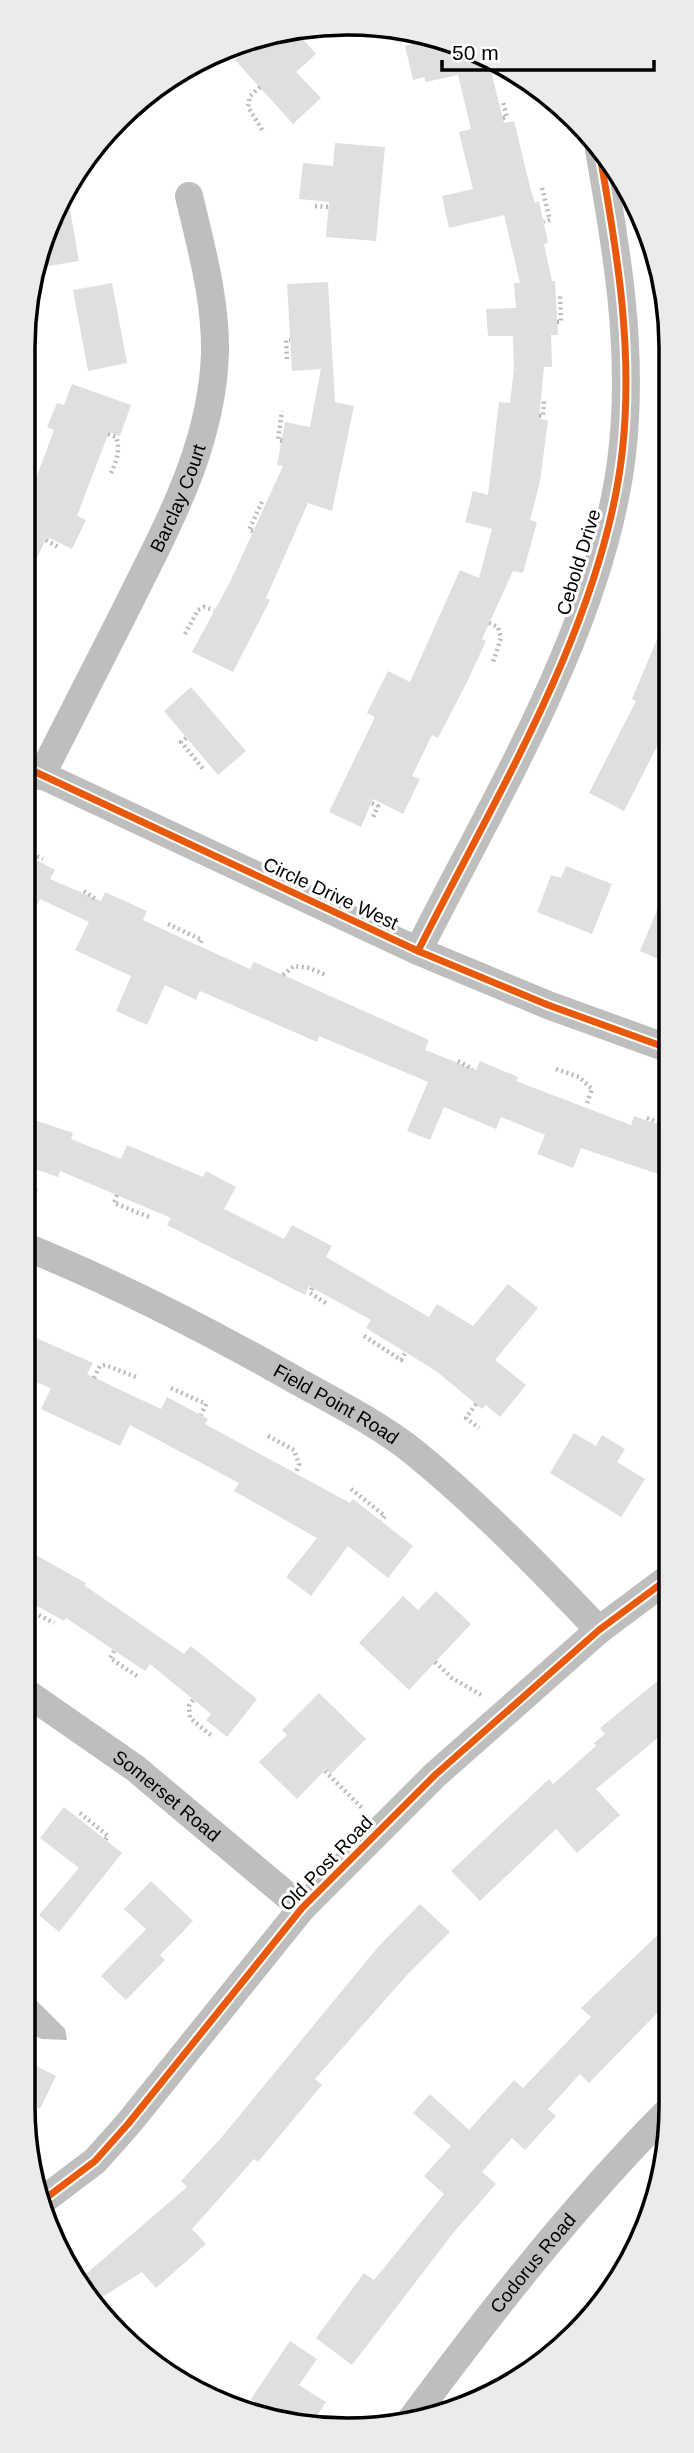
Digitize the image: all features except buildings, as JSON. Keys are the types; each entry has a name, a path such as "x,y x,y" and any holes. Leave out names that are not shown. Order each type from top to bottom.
{"street":[{"name":"Cebold Drive","path":"418,951 553,684 594,578 612,506 622,454 626,355 621,274 602,168"},
{"name":"Barclay Court","path":"35,770 177,508 201,442 213,384 215,350 209,284 189,196"},
{"name":"Circle Drive West","path":"35,772 418,951 548,1005 659,1045"},
{"name":"Field Point Road","path":"35,1251 118,1285 222,1338 355,1414 413,1451 488,1516 599,1630"},
{"name":"Old Post Road","path":"49,2195 95,2161 302,1908 435,1775 599,1630 659,1585"},
{"name":"Somerset Road","path":"35,1696 135,1768 302,1908"},
{"name":"Codorus Road","path":"419,2409 479,2327 598,2183 658,2121"}],"path":[{"path":"260,87 250,96 247,107 263,131"},
{"path":"503,103 507,117 503,118"},
{"path":"542,188 550,220 544,222"},
{"path":"315,205 329,206"},
{"path":"557,322 561,322 560,295"},
{"path":"287,359 286,340 290,340"},
{"path":"539,416 542,416 544,400"},
{"path":"282,411 278,440 282,441"},
{"path":"108,434 116,437 119,445 118,457 110,475"},
{"path":"253,531 249,530 261,502"},
{"path":"46,540 58,547"},
{"path":"186,634 198,610 204,607 214,610"},
{"path":"489,623 498,626 502,638 493,662"},
{"path":"186,738 181,741 204,770"},
{"path":"372,803 378,806 373,817"},
{"path":"35,856 43,859"},
{"path":"84,891 97,900"},
{"path":"168,924 202,940 199,946"},
{"path":"283,975 295,966 326,975"},
{"path":"458,1061 472,1069"},
{"path":"556,1069 579,1077 592,1089 587,1103"},
{"path":"647,1118 659,1123"},
{"path":"117,1195 114,1203 149,1217"},
{"path":"312,1288 310,1293 326,1303"},
{"path":"364,1336 401,1360 406,1352"},
{"path":"94,1378 100,1366 105,1365 136,1377"},
{"path":"171,1388 206,1404 201,1415"},
{"path":"476,1404 466,1418 479,1428"},
{"path":"268,1436 294,1450 299,1464 296,1472"},
{"path":"351,1489 384,1516 381,1521"},
{"path":"35,1613 54,1623"},
{"path":"114,1651 110,1658 137,1676"},
{"path":"435,1662 452,1678 490,1700"},
{"path":"193,1700 189,1706 190,1718 212,1736"},
{"path":"325,1771 369,1815"},
{"path":"80,1813 108,1836 105,1840"}],"shaded area":[{"path":"35,1999 65,2029 67,2040 35,2036"}],"cycle path":[{"path":"418,951 541,710 569,646 611,518 622,454 626,377 622,301 602,168"},
{"path":"35,772 418,951 548,1005 659,1045"},
{"path":"49,2196 95,2161 128,2124 302,1908 435,1775 599,1630 659,1585"}]}
